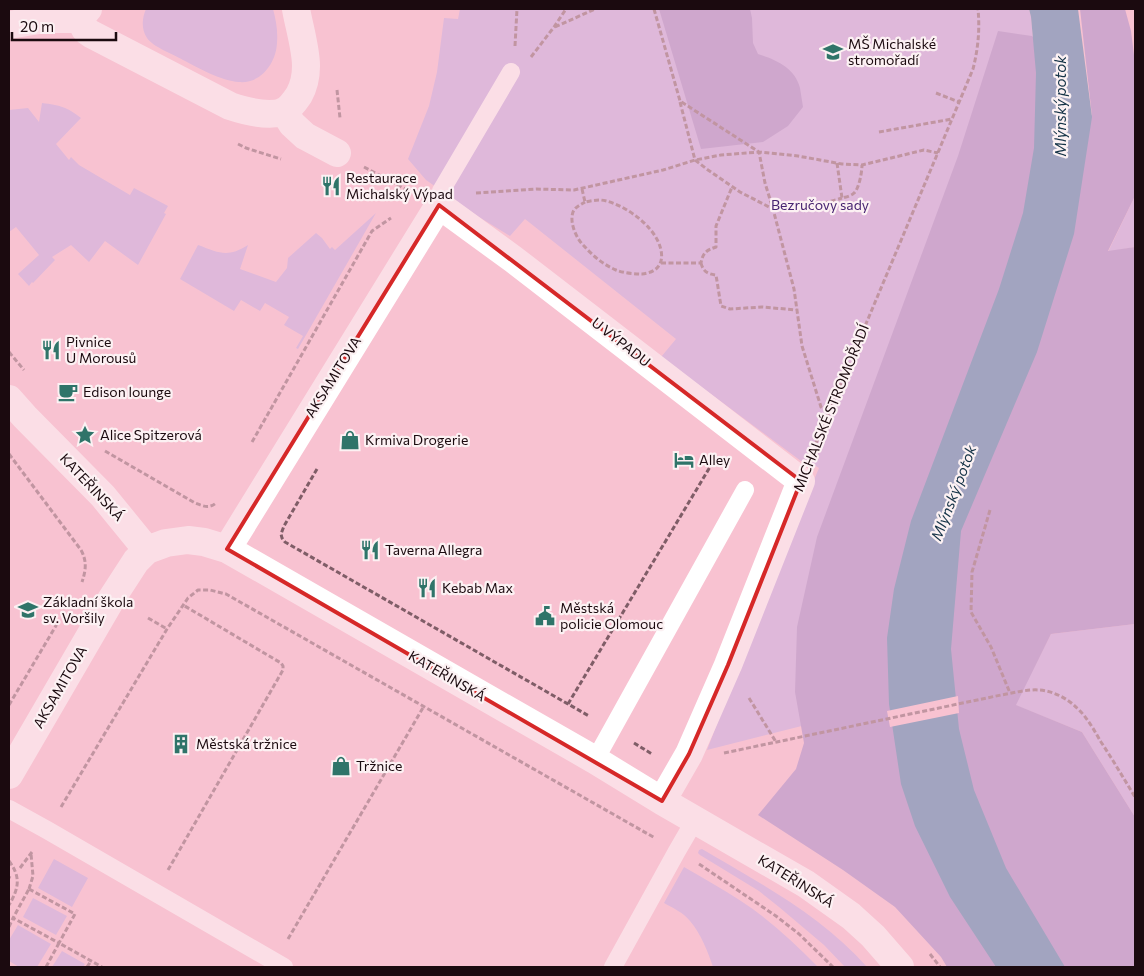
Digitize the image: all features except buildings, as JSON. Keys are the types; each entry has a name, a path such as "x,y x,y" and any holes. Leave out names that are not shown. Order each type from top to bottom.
{"street":[{"path":"9,25 85,14 83,26 91,34 230,106 247,112 271,113 284,111 295,102 303,88 306,63 296,9"},
{"path":"284,111 292,124 305,136 348,159"},
{"name":"U VÝPADU","path":"439,206 513,259 801,481"},
{"name":"AKSAMITOVA","path":"227,549 439,206"},
{"name":"KATEŘINSKÁ","path":"9,399 103,496 147,550 166,543 188,540 204,542 227,549 595,760 806,884 874,936 900,967"},
{"name":"MICHALSKÉ STROMOŘADÍ","path":"662,801 678,758 728,665 801,481"},
{"name":"AKSAMITOVA","path":"9,775 112,598 136,561 147,550"}],"lane":[{"path":"439,206 441,191 511,72"},
{"path":"595,760 745,490"},
{"path":"9,809 279,965"},
{"path":"613,967 695,820"}],"path":[{"path":"511,72 517,9"},
{"path":"511,72 530,58 566,9"},
{"path":"554,27 595,9"},
{"path":"654,9 695,160 708,170 732,187 773,209 821,205 851,196 856,192 862,165"},
{"name":"MICHALSKÉ STROMOŘADÍ","path":"801,481 973,70 978,52 978,9"},
{"path":"936,93 959,102"},
{"path":"680,101 759,152 765,183 794,288 802,346 821,407 829,413"},
{"path":"879,132 952,119"},
{"path":"468,194 536,189 566,191 582,189 721,155 759,152 862,165 924,150 938,153"},
{"path":"348,159 397,184"},
{"path":"838,163 842,198"},
{"path":"732,187 716,226 716,247 709,249 703,255 701,263 702,268 708,274 716,275 722,306 730,309 762,307 797,310"},
{"path":"582,189 585,202"},
{"path":"407,199 411,192"},
{"path":"598,200 624,208 650,228 659,242 662,252 661,263 656,269 653,272 641,274 622,272 601,262 580,242 574,227 573,213 577,207 585,202 598,200"},
{"path":"249,448 372,231 392,218"},
{"path":"661,263 701,263"},
{"path":"9,352 26,373"},
{"path":"102,448 195,503 207,507 220,500"},
{"path":"9,454 81,550 86,569 83,581 78,589"},
{"path":"568,704 706,475 714,455"},
{"path":"319,466 284,526 282,538 285,542 596,721"},
{"path":"990,510 972,572 971,612 991,647 1010,693"},
{"path":"47,830 183,605 198,590 210,590 226,594 657,839"},
{"path":"164,877 284,666 183,605"},
{"path":"148,618 168,629"},
{"path":"9,705 58,622"},
{"path":"728,665 776,742"},
{"path":"626,739 678,758 704,757 1010,693 1038,690 1049,692 1068,700 1085,716 1135,797"},
{"path":"279,965 424,706"},
{"path":"9,927 29,889 33,876 31,854"},
{"path":"9,861 16,871 17,882 16,892 9,905"},
{"path":"704,867 776,916 799,934 832,967"},
{"path":"29,889 75,914 46,967"},
{"path":"13,918 102,967"},
{"path":"87,967 91,961"}],"highlighted area":[{"path":"439,205 801,481 728,665 689,754 662,801 227,549"}],"green space":[{"path":"146,9 273,9 277,34 274,58 266,71 254,80 239,82 218,77 150,41 145,35 143,27"},
{"name":"Bezručovy sady","path":"460,9 1029,9 1036,73 889,704 707,750 775,573 819,468 808,461 801,461 661,357 676,339 525,219 510,236 426,180 408,159 429,106 437,72 444,18 458,19"},
{"path":"42,103 63,107 81,118 56,144 69,160 71,157 79,165 130,195 134,188 168,206 164,213 166,214 138,265 105,241 89,262 71,245 52,257 55,260 29,286 18,274 39,255 16,227 9,232 9,110 28,108 39,122"},
{"path":"1135,196 1135,247 1108,252"},
{"path":"376,213 298,349 296,348 303,336 284,325 289,317 265,303 260,311 241,300 234,311 180,279 198,245 229,253 248,245 240,269 276,282 287,268 288,258 316,233 330,249 332,247 335,250"},
{"path":"1135,624 1135,817 1082,732 1015,705 1051,634"},
{"path":"702,849 768,888 810,916 867,967 845,967 824,945 759,891 700,855 698,853 699,850"},
{"path":"54,859 88,878 72,907 38,888"},
{"path":"684,867 752,908 818,967 713,967 704,943 688,918 664,903"},
{"path":"33,898 67,916 56,935 23,917"},
{"path":"18,925 51,944 37,967 19,967 9,961 9,940"},
{"path":"62,951 85,964 83,967 52,967"}],"shaded area":[{"path":"659,9 750,9 753,43 758,54 778,62 794,75 800,88 803,107 788,126 763,142 701,149"},
{"path":"1080,9 1125,9 1131,31 1135,63 1135,196 1108,251 1135,247 1135,624 1051,634 1016,705 1082,732 1135,817 1135,967 947,967 941,957 895,907 843,870 758,815 796,769 804,743 795,692 797,627 817,537 958,156 998,31 1032,36 1092,116"}],"water":[{"name":"Mlýnský potok","path":"1029,9 1078,9 1092,117 1074,234 1037,352 961,531 951,649 959,729 974,790 1006,868 1065,967 996,967 950,897 915,826 901,784 889,704 887,638 894,589 911,521 999,289 1023,213 1034,148 1036,73"}],"pier":[{"path":"958,696 959,713 890,727 887,711"}],"place":[{"name":"MŠ Michalské stromořadí","path":"833,52"},
{"name":"Restaurace Michalský Výpad","path":"331,186"},
{"name":"Pivnice U Morousů","path":"51,350"},
{"name":"Edison lounge","path":"68,392"},
{"name":"Alice Spitzerová","path":"85,435"},
{"name":"Krmiva Drogerie","path":"350,440"},
{"name":"Alley","path":"684,460"},
{"name":"Taverna Allegra","path":"370,550"},
{"name":"Kebab Max","path":"427,588"},
{"name":"Základní škola sv. Voršily","path":"28,610"},
{"name":"Městská policie Olomouc","path":"545,616"},
{"name":"Městská tržnice","path":"181,744"},
{"name":"Tržnice","path":"341,766"}]}
